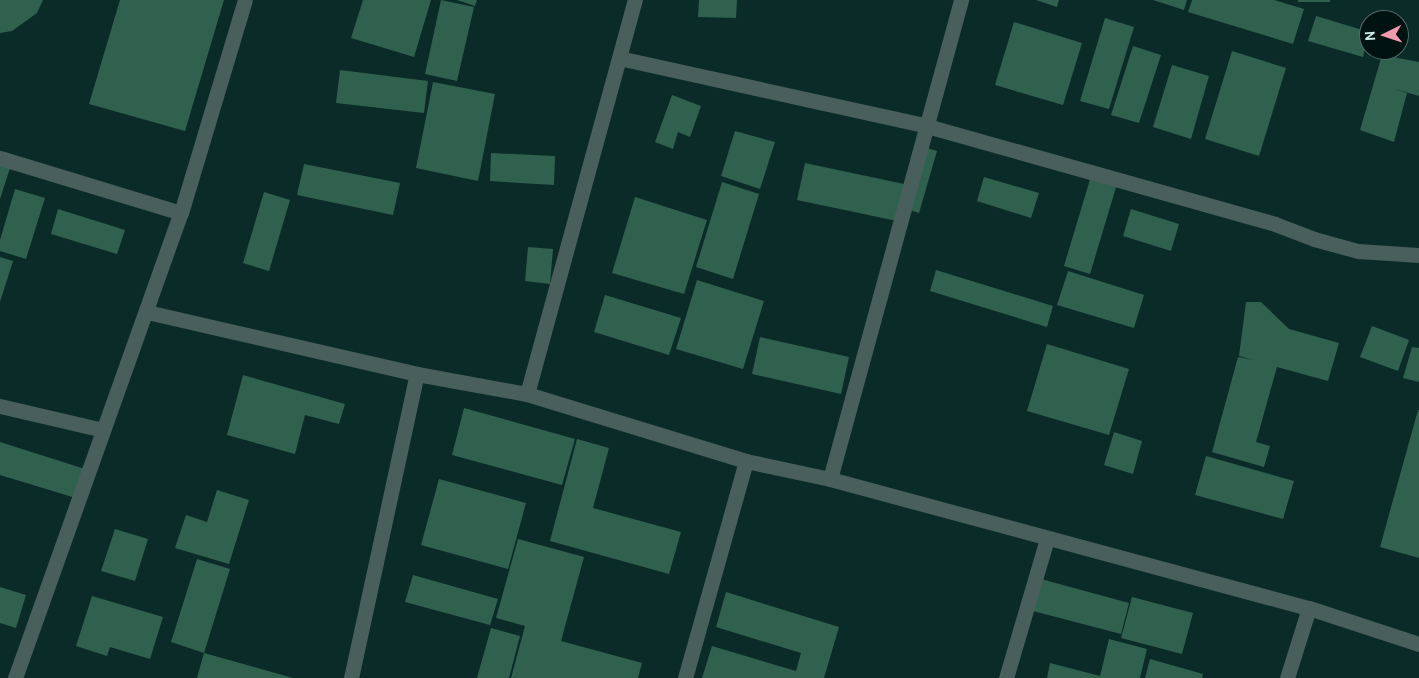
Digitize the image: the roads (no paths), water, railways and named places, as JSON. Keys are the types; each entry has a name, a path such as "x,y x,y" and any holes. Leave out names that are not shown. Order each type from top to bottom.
{"street":[{"path":"16,678 181,213 245,0"},
{"path":"527,394 635,0"},
{"path":"830,479 961,0"},
{"path":"619,58 927,126 1274,224 1314,238 1358,250 1419,255"},
{"path":"0,158 181,213"},
{"path":"147,312 416,374 527,394 746,461 830,479 1047,539 1309,608 1419,644"},
{"path":"351,678 416,374"},
{"path":"0,406 103,430"},
{"path":"685,678 746,461"},
{"path":"1006,678 1047,539"},
{"path":"1287,678 1309,608"}]}
